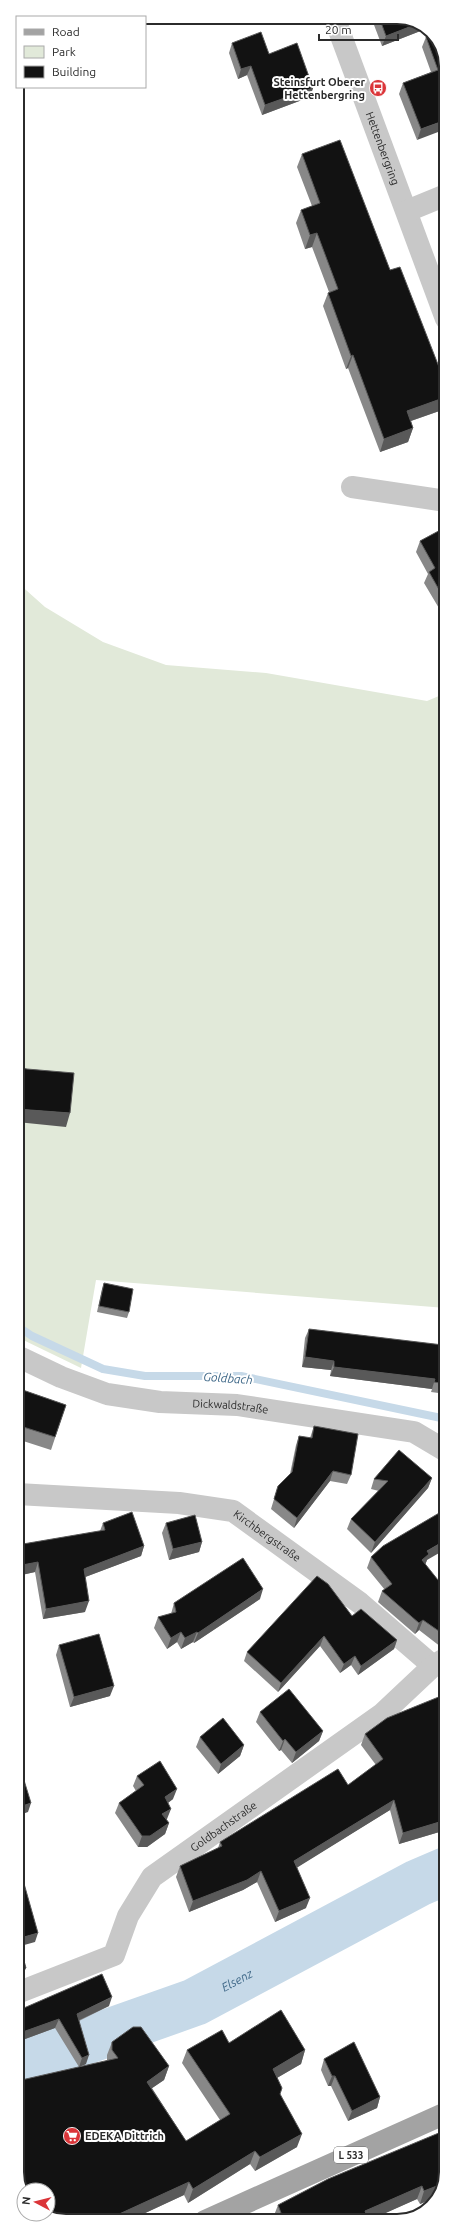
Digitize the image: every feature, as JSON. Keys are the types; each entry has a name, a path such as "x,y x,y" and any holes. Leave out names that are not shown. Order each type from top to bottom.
{"main road":[{"name":"L 533","path":"233,2214 439,2116"}],"street":[{"name":"Hettenbergring","path":"337,24 439,300"},
{"path":"407,211 439,198"},
{"path":"352,487 439,500"},
{"name":"Dickwaldstraße","path":"24,1360 61,1378 107,1394 160,1402 237,1405 414,1432 439,1447"},
{"name":"Kirchbergstraße","path":"24,1494 179,1503 233,1511 439,1662"},
{"name":"Goldbachstraße","path":"24,1990 114,1955 128,1916 152,1877 382,1714 439,1662"}],"green space":[{"path":"24,588 45,607 103,642 166,665 266,673 427,701 439,696 439,1307 96,1280 81,1368 24,1340"},
{"path":"24,2067 88,2077 24,2093"}],"building":[{"path":"382,24 400,24 411,26 386,36"},
{"path":"261,32 269,54 297,43 313,88 265,105 251,66 241,69 232,43"},
{"path":"427,36 435,47 439,60 439,123 421,129 403,83 438,70 426,37"},
{"path":"340,140 390,270 400,267 439,367 439,400 407,411 413,428 384,439 328,293 338,289 317,233 310,235 301,210 320,203 302,154"},
{"path":"439,531 439,590 429,572 435,568 420,541"},
{"path":"24,1068 74,1073 70,1113 24,1110"},
{"path":"104,1283 133,1289 129,1312 99,1306"},
{"path":"309,1329 439,1345 439,1383 434,1382 435,1379 334,1367 334,1361 305,1357"},
{"path":"24,1390 66,1405 55,1437 24,1427"},
{"path":"314,1426 358,1434 351,1475 333,1471 297,1518 274,1499 278,1486 292,1472 299,1436 312,1438"},
{"path":"399,1450 432,1478 375,1542 351,1519 388,1481 374,1479"},
{"path":"132,1512 144,1546 84,1569 89,1601 46,1609 38,1562 24,1565 24,1544 105,1530 103,1523"},
{"path":"439,1513 439,1544 427,1551 429,1554 422,1560 439,1581 439,1631 423,1620 419,1623 382,1591 392,1584 371,1557 383,1546"},
{"path":"195,1515 202,1542 173,1549 166,1523"},
{"path":"243,1558 263,1589 198,1633 197,1632 185,1638 181,1632 171,1638 158,1617 176,1612 174,1603"},
{"path":"317,1576 328,1584 352,1616 361,1609 397,1640 361,1666 355,1656 344,1664 324,1636 281,1683 247,1652"},
{"path":"99,1634 114,1686 74,1697 59,1645"},
{"path":"289,1689 323,1731 296,1752 285,1739 283,1741 260,1712"},
{"path":"439,1697 439,1822 403,1833 394,1800 294,1861 310,1898 279,1911 261,1871 247,1880 193,1901 180,1866 222,1846 220,1842 338,1769 348,1785 383,1759 365,1734 387,1718"},
{"path":"223,1718 244,1745 221,1764 200,1737"},
{"path":"160,1761 177,1789 165,1797 171,1809 162,1814 169,1823 150,1836 142,1836 119,1803 144,1785 137,1776"},
{"path":"24,1780 31,1803 24,1806"},
{"path":"24,1884 38,1933 24,1937"},
{"path":"102,1974 112,1997 77,2014 89,2055 82,2058 59,2019 24,2032 24,2008"},
{"path":"281,2010 305,2050 273,2069 282,2088 280,2094 302,2134 260,2157 255,2151 193,2189 189,2182 119,2214 56,2213 56,2182 25,2182 24,2079 118,2058 112,2050 112,2042 133,2027 141,2027 169,2066 147,2082 186,2141 230,2114 187,2050 222,2030 229,2043"},
{"path":"354,2042 380,2097 352,2111 335,2076 332,2076 324,2059"},
{"path":"439,2133 439,2178 437,2186 424,2191 422,2186 365,2211 366,2214 281,2214 278,2205 328,2179"}],"waterway":[{"name":"Goldbach","path":"24,1331 32,1336 103,1369 145,1376 241,1376 439,1418"},
{"name":"Elsenz","path":"24,2063 195,2002 418,1883 439,1874"}],"place":[{"name":"Steinsfurt Oberer Hettenbergring","path":"378,88"},
{"name":"EDEKA Dittrich","path":"72,2136"}]}
